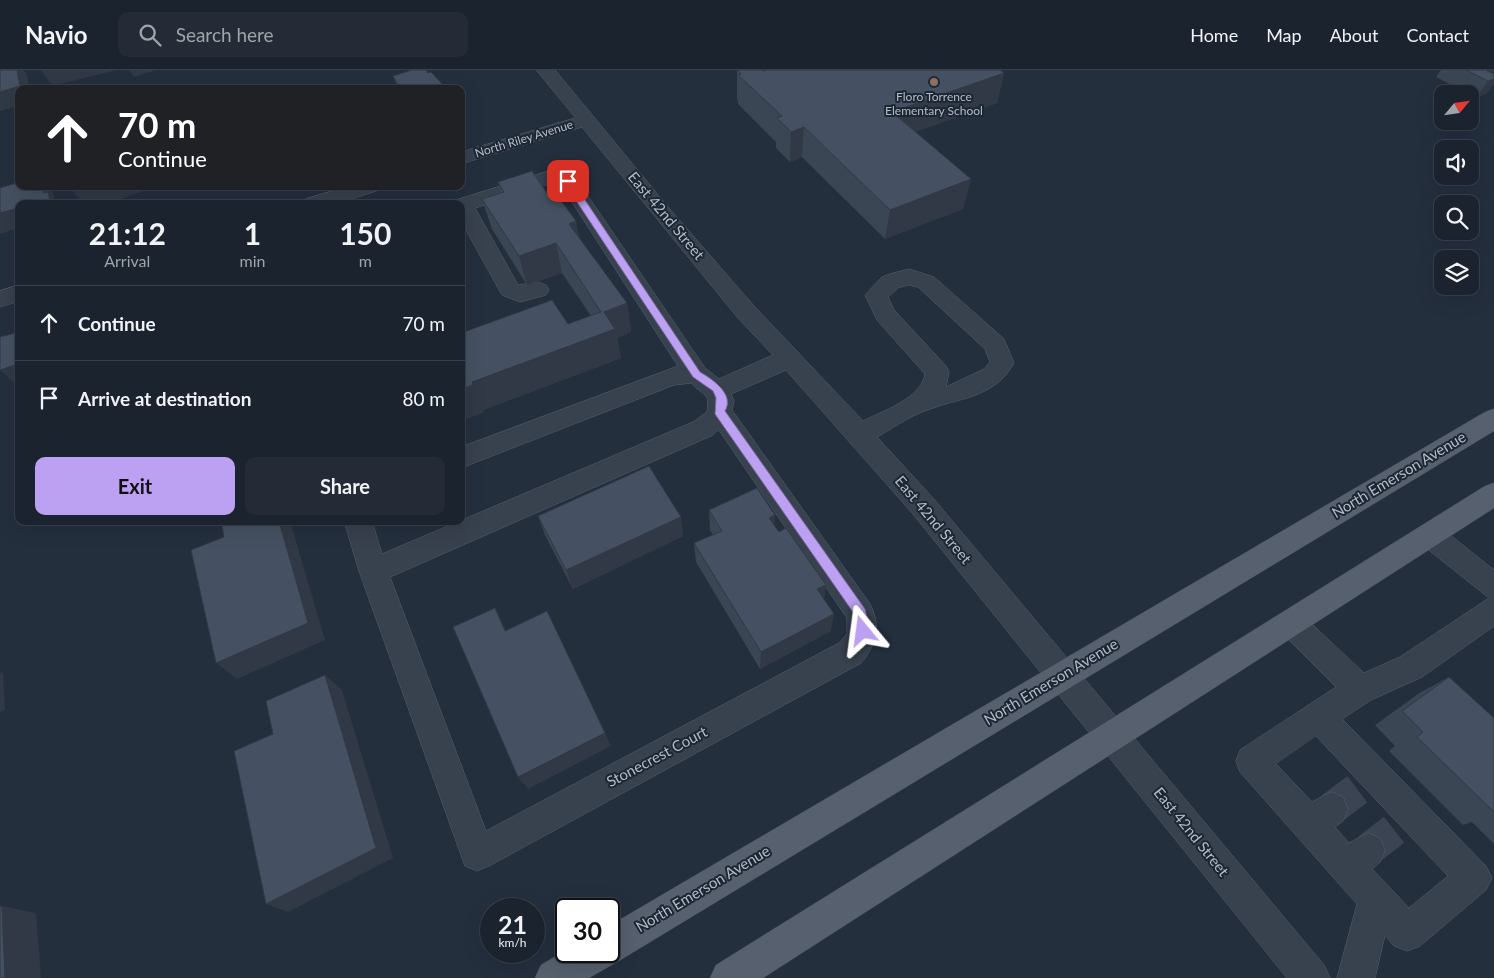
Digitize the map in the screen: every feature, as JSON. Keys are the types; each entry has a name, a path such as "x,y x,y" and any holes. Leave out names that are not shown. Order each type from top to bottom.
{"main road":[{"name":"North Emerson Avenue","path":"620,939 1494,419"},
{"path":"729,978 1494,494"},
{"path":"554,978 579,963"}],"street":[{"name":"East 42nd Street","path":"546,70 746,312 790,358 923,506 1311,978"},
{"name":"North Riley Avenue","path":"465,157 588,120"},
{"path":"373,571 702,429 712,393 568,181 558,174 465,205"},
{"path":"326,200 359,190"},
{"path":"465,207 510,290 520,294 538,290"},
{"path":"859,435 918,403 958,392 993,374 1002,363 996,345 926,282 909,276 890,282 876,295 885,314 937,372 935,385 918,403"},
{"path":"0,299 15,294"},
{"path":"465,456 668,378 712,393 790,358"},
{"name":"Stonecrest Court","path":"359,525 373,571 477,854 850,653 860,640 863,631 860,613 712,393"},
{"path":"1430,535 1494,587"},
{"path":"1318,716 1369,780 1407,820 1474,878 1407,934 1376,898 1357,858 1321,817 1252,761 1318,716 1360,690 1411,667 1494,609"},
{"path":"1291,623 1360,690"},
{"path":"1356,978 1376,898"}],"building":[{"path":"0,70 17,70 20,85 15,85 15,88 0,92"},
{"path":"412,70 426,70 428,73 431,72 443,85 398,85 393,76"},
{"path":"738,70 1000,70 1004,73 892,112 971,179 890,210 804,127 791,132 777,118 782,116 738,75 741,74"},
{"path":"1466,70 1489,70 1487,71 1494,74 1494,79 1488,81"},
{"path":"532,171 547,193 554,191 576,221 569,224 627,303 604,312 615,329 472,382 473,385 465,388 465,332 552,300 568,324 601,312 556,243 519,256 482,199 504,192 498,182"},
{"path":"15,183 15,190 43,190 44,193 48,192 50,200 15,200 15,209 0,213 0,188"},
{"path":"15,333 15,365 0,370 0,337"},
{"path":"649,466 681,517 566,570 538,516"},
{"path":"757,488 775,515 769,518 779,532 786,528 826,585 817,589 834,614 761,652 694,543 722,531 709,510"},
{"path":"222,525 280,525 308,623 216,663 191,550 224,537"},
{"path":"495,608 505,631 547,611 605,733 518,777 453,627"},
{"path":"325,675 376,848 266,904 234,751 273,734 266,701"},
{"path":"1449,677 1494,718 1494,812 1417,737 1423,732 1402,711"},
{"path":"2,906 5,978 0,978 0,907"}],"tunnel":[{"path":"1331,809 1363,785"},
{"path":"1368,850 1400,825"}],"place":[{"name":"Floro Torrence Elementary School","path":"934,82"}],"route":[{"path":"568,181 696,374 702,380 713,384 717,390 721,398 722,408 719,411 860,613 863,631"}]}
